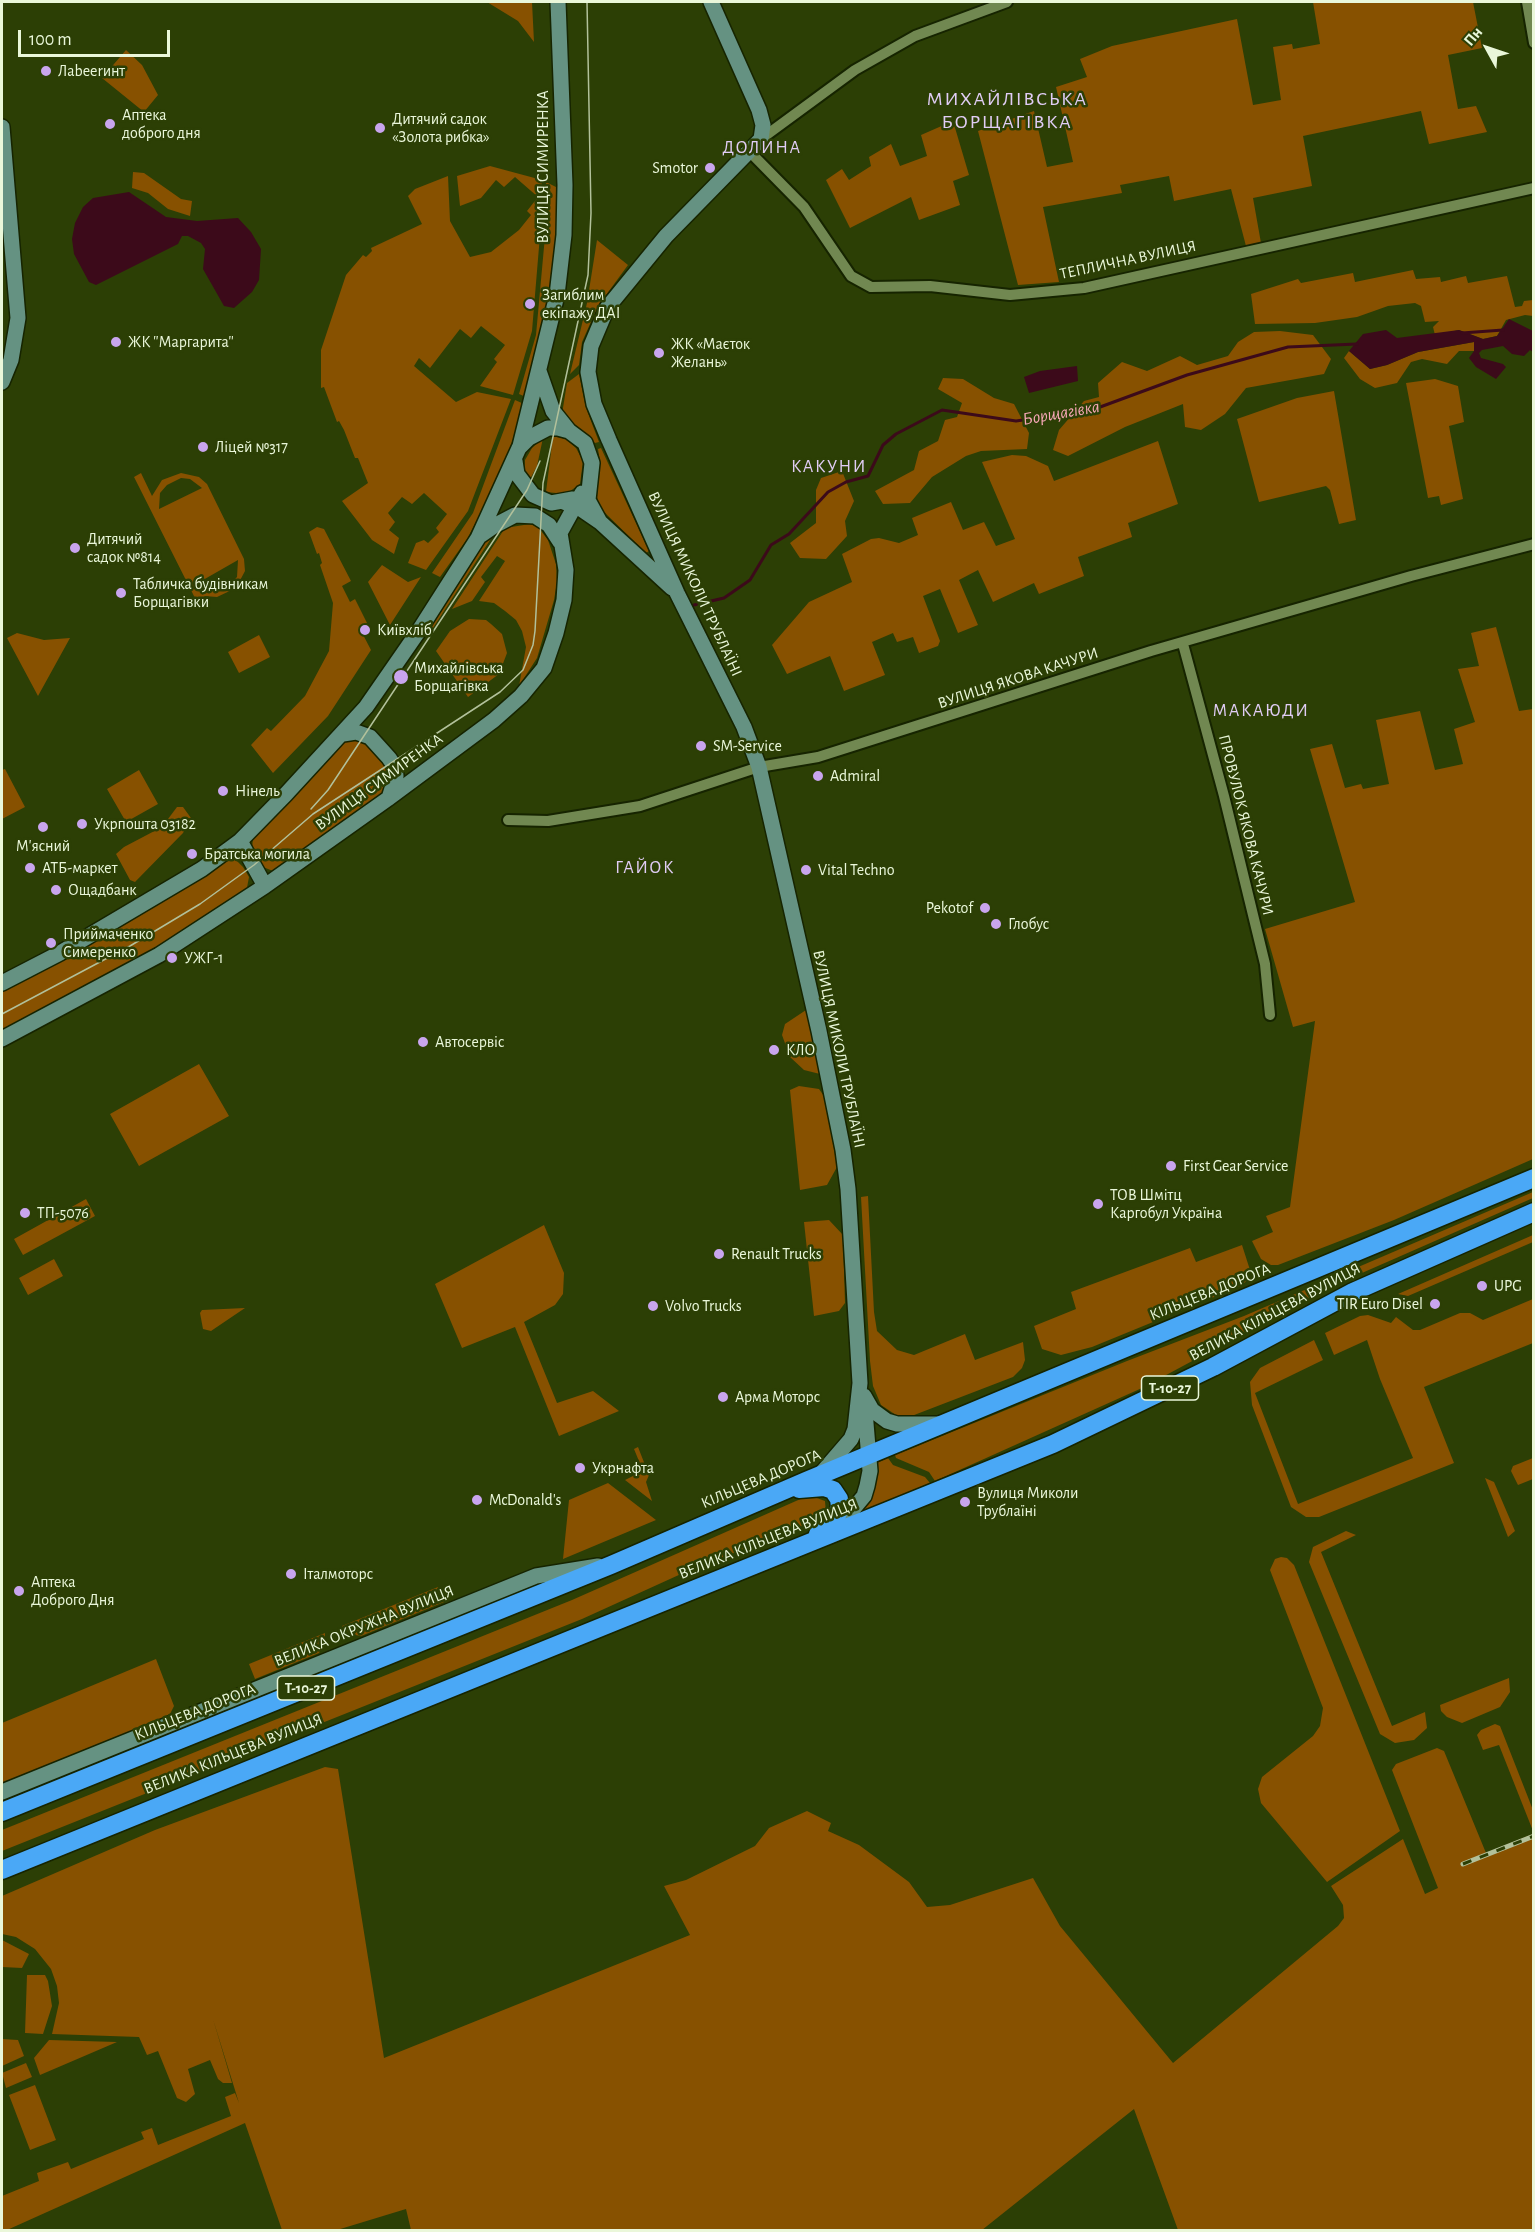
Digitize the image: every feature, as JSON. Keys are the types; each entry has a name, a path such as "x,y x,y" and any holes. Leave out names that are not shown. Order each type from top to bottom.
{"highway":[{"name":"КІЛЬЦЕВА ДОРОГА","path":"2,1812 611,1565 781,1491 1533,1178"},
{"name":"ВЕЛИКА КІЛЬЦЕВА ВУЛИЦЯ","path":"2,1870 1053,1444 1213,1367 1353,1292 1533,1212"},
{"path":"781,1491 824,1487 833,1490 840,1507 834,1523 799,1547"}],"street":[{"name":"ВУЛИЦЯ СИМИРЕНКА","path":"2,983 117,921 201,869 240,841 343,734 394,668 478,538 517,454 557,295 564,236 565,185 558,2"},
{"path":"711,2 759,110 763,125 760,139"},
{"name":"ВУЛИЦЯ МИКОЛИ ТРУБЛАЇНІ","path":"820,1475 851,1439 862,1389 843,1150 819,1031 759,767 744,727 677,592 594,404 588,372 590,356 600,320 629,278 760,139 855,70 905,41 1007,2"},
{"path":"1527,2 1533,43"},
{"path":"2,127 18,318 11,360 2,382"},
{"name":"ТЕПЛИЧНА ВУЛИЦЯ","path":"748,151 804,207 851,276 871,287 930,286 1011,295 1084,288 1533,188"},
{"name":"ВУЛИЦЯ СИМИРЕНКА","path":"538,366 542,387 553,411 569,431"},
{"path":"577,497 592,463 585,443 569,431 548,428 529,438 517,454 517,474 527,490 548,503 577,497 588,500 600,522"},
{"name":"ВУЛИЦЯ СИМИРЕНКА","path":"2,1040 159,955 265,885 389,798 504,711 544,668 564,600 566,570 560,542 562,525 577,497"},
{"path":"577,497 600,522 677,592"},
{"path":"478,538 494,526 516,516 535,516 549,525 560,542"},
{"name":"ВУЛИЦЯ ЯКОВА КАЧУРИ","path":"508,820 548,821 640,806 759,767 818,757 1411,576 1533,544"},
{"name":"ПРОВУЛОК ЯКОВА КАЧУРИ","path":"1183,644 1224,796 1265,964 1270,1015"},
{"path":"343,734 365,734 385,752 396,771 389,798"},
{"path":"240,841 265,885"},
{"path":"862,1389 873,1410 887,1421 897,1424 942,1424"},
{"path":"834,1523 864,1496 870,1471 862,1389"},
{"name":"ВЕЛИКА ОКРУЖНА ВУЛИЦЯ","path":"2,1792 536,1576 611,1565"}],"shaded area":[{"path":"487,2 532,2 534,42 518,21"},
{"path":"1313,2 1473,2 1482,48 1448,55 1458,109 1476,106 1487,132 1429,144 1421,111 1303,136 1312,186 1253,198 1261,243 1246,246 1231,189 1174,201 1169,176 1120,185 1122,193 1043,207 1059,282 1018,285 978,131 1034,111 1047,167 1073,162 1056,87 1087,77 1080,59 1112,46 1237,19 1253,105 1281,100 1273,47 1292,44 1293,49 1320,44"},
{"path":"126,50 142,65 158,95 144,112 102,78"},
{"path":"953,121 969,175 953,181 960,205 919,220 911,197 850,228 826,180 842,169 849,180 871,166 869,157 891,144 900,166 927,156 921,135"},
{"path":"490,166 542,180 542,211 532,331 513,395 480,386 497,362 494,359 505,345 481,326 471,338 460,329 430,368 419,358 414,366 456,402 477,392 511,399 468,511 426,570 408,563 416,543 424,540 428,543 439,532 436,528 447,514 424,493 412,504 402,497 388,513 395,522 389,530 399,538 394,554 372,540 342,501 368,483 344,430 339,421 337,422 324,387 321,388 321,350 346,275 363,255 366,257 372,251 371,248 422,224 408,196 415,189 448,176 450,221 470,257 491,252 519,230 531,215 527,211 538,197 515,177 504,187 496,180 481,198 460,206 457,176"},
{"path":"133,172 144,173 181,199 192,201 190,216 168,209 148,193 132,188"},
{"path":"546,182 560,189 554,289 526,397 519,394 536,335 546,225"},
{"path":"129,192 166,217 197,221 238,218 251,232 261,249 259,280 252,292 234,308 224,306 203,269 205,249 201,243 188,236 182,236 178,244 96,285 89,282 74,254 72,239 75,223 83,207 93,198"},
{"path":"597,240 628,265 598,306 582,342 579,365 570,374 587,303"},
{"path":"1413,270 1416,279 1440,277 1441,282 1466,276 1468,283 1507,276 1515,307 1522,306 1524,301 1533,300 1533,316 1525,315 1506,320 1497,336 1483,339 1459,330 1435,335 1433,327 1439,321 1425,322 1421,306 1415,303 1388,306 1357,317 1315,323 1255,324 1251,294 1298,279 1301,283 1353,273 1355,282"},
{"path":"1509,319 1533,331 1533,352 1530,350 1524,356 1512,354 1503,346 1482,350 1479,353 1481,358 1503,364 1506,367 1496,379 1476,367 1469,358 1474,351 1474,342 1418,352 1387,365 1370,369 1349,351 1363,334 1386,330 1397,338 1459,330 1483,339 1497,336"},
{"path":"1280,331 1313,335 1331,359 1324,374 1246,388 1225,414 1201,430 1185,427 1183,404 1125,427 1068,456 1053,450 1059,430 1084,401 1099,397 1098,383 1122,362 1147,371 1180,356 1197,365 1228,356 1238,342 1254,332"},
{"path":"1474,342 1474,351 1459,351 1447,364 1422,359 1411,362 1397,383 1375,388 1360,379 1344,358 1349,351 1370,369 1387,365 1418,352"},
{"path":"1077,366 1078,381 1029,393 1024,377 1040,371"},
{"path":"579,374 586,408 599,442 595,443 562,414 567,383"},
{"path":"943,378 963,379 994,398 1014,404 1029,433 1027,449 981,451 966,456 932,477 910,503 883,504 875,491 914,470 919,451 938,441 945,420 957,417 962,403 938,389"},
{"path":"1435,379 1458,386 1464,422 1449,426 1463,499 1441,505 1439,496 1428,498 1406,383"},
{"path":"1334,391 1356,520 1339,524 1330,490 1326,486 1259,502 1237,419 1297,398"},
{"path":"515,400 524,404 502,473 467,539 440,577 432,573 473,513"},
{"path":"553,436 566,439 576,448 583,461 580,484 566,494 546,492"},
{"path":"543,438 537,466 529,481 524,474 525,460 532,448"},
{"path":"1158,441 1178,504 1128,523 1132,537 1078,557 1084,576 1039,594 1034,583 993,602 978,570 959,580 978,625 958,633 940,589 923,596 940,641 938,646 919,653 913,637 897,642 893,633 872,642 885,675 844,691 830,656 787,674 772,645 809,602 852,582 842,554 871,539 879,538 899,543 918,535 912,518 951,502 963,530 984,522 996,546 1015,539 982,462 1012,455 1026,456 1048,466 1054,481"},
{"path":"601,448 649,551 646,553 600,508 597,497 600,461 598,449"},
{"path":"842,471 854,501 845,521 847,536 826,559 800,558 790,543 816,523 816,490 821,478"},
{"path":"141,473 152,496 162,480 181,473 199,477 207,484 244,559 245,571 236,588 217,597 204,596 208,604 200,608 134,477","holes":["181,478 190,479 202,488 159,509 160,493 167,485","238,560 237,577 225,589 209,591 196,584"]},
{"path":"530,524 538,527 548,540 556,564 557,582 537,658 519,686 526,647 522,631 516,620 494,603 479,601 505,561 497,556 481,577 485,582 472,601 452,609 505,528"},
{"path":"317,527 324,529 351,581 342,586 350,602 355,599 367,623 359,627 371,650 328,716 273,773 251,745 267,728 271,731 305,696 329,651 333,603 320,565 322,563 319,553 317,554 309,532"},
{"path":"494,534 431,631 428,629 475,553 489,536"},
{"path":"382,565 408,582 421,577 390,625 368,582"},
{"path":"469,619 486,620 491,624 502,634 507,653 499,674 468,697 436,651 450,631"},
{"path":"1496,627 1519,711 1533,709 1533,1159 1394,1220 1278,1265 1271,1265 1261,1259 1252,1241 1273,1232 1266,1216 1290,1207 1315,1021 1293,1027 1265,929 1355,902 1310,749 1332,744 1345,788 1361,784 1363,789 1389,784 1376,720 1420,711 1435,770 1463,764 1454,729 1475,722 1458,669 1479,666 1471,633"},
{"path":"17,633 44,640 70,638 38,696 7,638"},
{"path":"259,635 270,657 239,673 228,652"},
{"path":"352,738 373,745 388,765 391,781 387,792 273,871 263,867 252,850 253,837 342,744"},
{"path":"5,769 25,807 2,819 2,770"},
{"path":"139,770 158,804 126,822 107,789"},
{"path":"177,807 183,807 191,818 183,833 135,882 130,880 116,854 124,847 162,827"},
{"path":"224,859 236,860 243,867 249,877 246,893 172,940 2,1033 2,989"},
{"path":"806,1010 824,1075 804,1070 790,1057 782,1035 785,1024"},
{"path":"199,1064 229,1116 139,1166 110,1114"},
{"path":"799,1086 819,1089 826,1099 837,1167 827,1185 800,1190 790,1090"},
{"path":"1533,1192 1533,1198 1330,1287 1142,1388 935,1481 929,1472 896,1458 895,1455 1244,1316"},
{"path":"868,1196 877,1331 897,1350 914,1355 965,1334 975,1360 1023,1342 1025,1360 1022,1368 1013,1377 909,1417 899,1417 881,1405 873,1386 870,1361 861,1197"},
{"path":"86,1199 95,1216 23,1255 14,1239"},
{"path":"829,1220 843,1235 845,1303 839,1311 814,1316 804,1222"},
{"path":"544,1225 564,1273 563,1294 555,1305 524,1322 557,1403 593,1391 619,1411 559,1436 515,1327 462,1348 435,1284"},
{"path":"1533,1235 1533,1242 1408,1296 1398,1294"},
{"path":"1242,1245 1250,1270 1247,1280 1241,1286 1092,1347 1061,1355 1042,1349 1034,1326 1076,1309 1071,1292 1190,1248 1196,1262"},
{"path":"54,1259 63,1276 28,1295 19,1278"},
{"path":"1533,1299 1533,1343 1424,1387 1454,1463 1319,1517 1306,1517 1291,1507 1252,1405 1250,1382 1260,1368 1314,1340 1323,1360 1255,1393 1298,1504 1413,1458 1380,1379 1367,1340 1334,1355 1325,1333 1360,1316 1368,1315 1391,1323 1396,1317 1413,1330 1420,1330 1460,1313 1470,1313 1483,1320"},
{"path":"245,1308 211,1331 203,1329 200,1313 202,1310"},
{"path":"638,1447 649,1475 646,1482 652,1501 625,1480 643,1471 634,1449"},
{"path":"888,1458 893,1465 925,1477 930,1483 864,1511 862,1510 874,1464"},
{"path":"1533,1458 1533,1479 1518,1485 1511,1471 1513,1466"},
{"path":"1485,1478 1494,1482 1515,1531 1508,1537"},
{"path":"608,1483 656,1520 563,1559 569,1500"},
{"path":"805,1497 825,1501 826,1513 822,1518 681,1574 582,1619 2,1851 2,1830 572,1600"},
{"path":"1346,1531 1356,1535 1321,1552 1392,1726 1425,1712 1427,1728 1414,1740 1395,1743 1380,1734 1309,1562 1313,1547"},
{"path":"1287,1558 1294,1565 1400,1831 1327,1882 1261,1803 1258,1789 1262,1777 1313,1736 1320,1726 1323,1708 1270,1570 1275,1559"},
{"path":"438,1587 444,1602 361,1636 350,1634 342,1626"},
{"path":"325,1633 325,1643 319,1653 255,1679 249,1664"},
{"path":"156,1659 174,1706 170,1714 128,1734 2,1784 2,1723"},
{"path":"1509,1678 1510,1692 1500,1707 1462,1723 1447,1717 1441,1711 1440,1705"},
{"path":"1495,1724 1500,1726 1533,1810 1533,1831 1499,1745 1483,1750 1477,1735 1481,1730"},
{"path":"1437,1748 1444,1751 1486,1853 1533,1834 1533,2230 1178,2230 1134,2109 982,2230 411,2230 406,2209 337,2230 282,2230 245,2123 7,2230 2,2230 2,2196 39,2181 37,2173 68,2162 71,2169 144,2139 141,2132 152,2128 158,2145 231,2116 225,2097 235,2093 239,2103 213,2019 232,2083 223,2083 218,2079 210,2060 188,2069 195,2094 186,2102 177,2098 158,2051 147,2055 139,2037 52,2034 59,2003 57,1986 51,1969 35,1949 16,1937 2,1934 2,1896 155,1830 325,1767 338,1769 384,2058 690,1935 664,1886 686,1880 755,1846 769,1828 807,1811 831,1823 828,1831 859,1845 909,1882 927,1907 950,1905 1033,1878 1060,1926 1173,2063 1338,1926 1344,1918 1343,1905 1331,1886 1403,1839 1425,1894 1438,1888 1392,1770 1396,1764"},
{"path":"2,1940 29,1954 22,1968 2,1967"},
{"path":"27,1975 45,1975 48,1981 52,2006 43,2034 25,2033"},
{"path":"2,2039 18,2040 24,2056 2,2066"},
{"path":"49,2040 117,2042 40,2075 34,2058"},
{"path":"26,2063 32,2077 6,2088 2,2073"},
{"path":"35,2085 56,2140 30,2150 9,2095"}],"waterway":[{"name":"Борщагівка","path":"1462,333 1503,330"},
{"name":"Борщагівка","path":"694,605 724,598 750,580 771,545 789,534 828,492 846,482 868,476 883,445 896,434 942,410 1016,421 1092,410 1187,375 1288,347 1357,344"}],"tram line":[{"path":"2,1014 130,946 200,904 254,865 313,814 500,692 523,670 533,645 535,631 543,483 588,275 591,213 587,2"},
{"path":"311,809 328,790 527,490 540,461"}],"railway":[{"path":"1463,1864 1534,1836"}],"place":[{"name":"Лаbeerинт","path":"46,71"},
{"name":"Аптека доброго дня","path":"110,124"},
{"name":"Дитячий садок «Золота рибка»","path":"380,128"},
{"name":"Smotor","path":"710,168"},
{"name":"Загиблим екіпажу ДАІ","path":"530,304"},
{"name":"ЖК ''Маргарита''","path":"116,342"},
{"name":"ЖК «Маєток Желань»","path":"659,353"},
{"name":"Ліцей №317","path":"203,447"},
{"name":"Дитячий садок №814","path":"75,548"},
{"name":"Табличка будівникам Борщагівки","path":"121,593"},
{"name":"Київхліб","path":"365,630"},
{"name":"Михайлівська Борщагівка","path":"401,677"},
{"name":"SM-Service","path":"701,746"},
{"name":"Admiral","path":"818,776"},
{"name":"Нінель","path":"223,791"},
{"name":"Укрпошта 03182","path":"82,824"},
{"name":"М'ясний","path":"43,827"},
{"name":"Братська могила","path":"192,854"},
{"name":"АТБ-маркет","path":"30,868"},
{"name":"Vital Techno","path":"806,870"},
{"name":"Ощадбанк","path":"56,890"},
{"name":"Pekotof","path":"985,908"},
{"name":"Глобус","path":"996,924"},
{"name":"Приймаченко Симеренко","path":"51,943"},
{"name":"УЖГ-1","path":"172,958"},
{"name":"Автосервіс","path":"423,1042"},
{"name":"КЛО","path":"774,1050"},
{"name":"First Gear Service","path":"1171,1166"},
{"name":"ТОВ Шмітц Каргобул Україна","path":"1098,1204"},
{"name":"ТП-5076","path":"25,1213"},
{"name":"Renault Trucks","path":"719,1254"},
{"name":"UPG","path":"1482,1286"},
{"name":"TIR Euro Disel","path":"1435,1304"},
{"name":"Volvo Trucks","path":"653,1306"},
{"name":"Арма Моторс","path":"723,1397"},
{"name":"Укрнафта","path":"580,1468"},
{"name":"McDonald's","path":"477,1500"},
{"name":"Вулиця Миколи Трублаїні","path":"965,1502"},
{"name":"Італмоторс","path":"291,1574"},
{"name":"Аптека Доброго Дня","path":"19,1591"}],"district":[{"name":"МИХАЙЛІВСЬКА БОРЩАГІВКА","path":"1007,110"},
{"name":"ДОЛИНА","path":"762,148"},
{"name":"КАКУНИ","path":"829,467"},
{"name":"МАКАЮДИ","path":"1261,711"},
{"name":"ГАЙОК","path":"645,868"}]}
